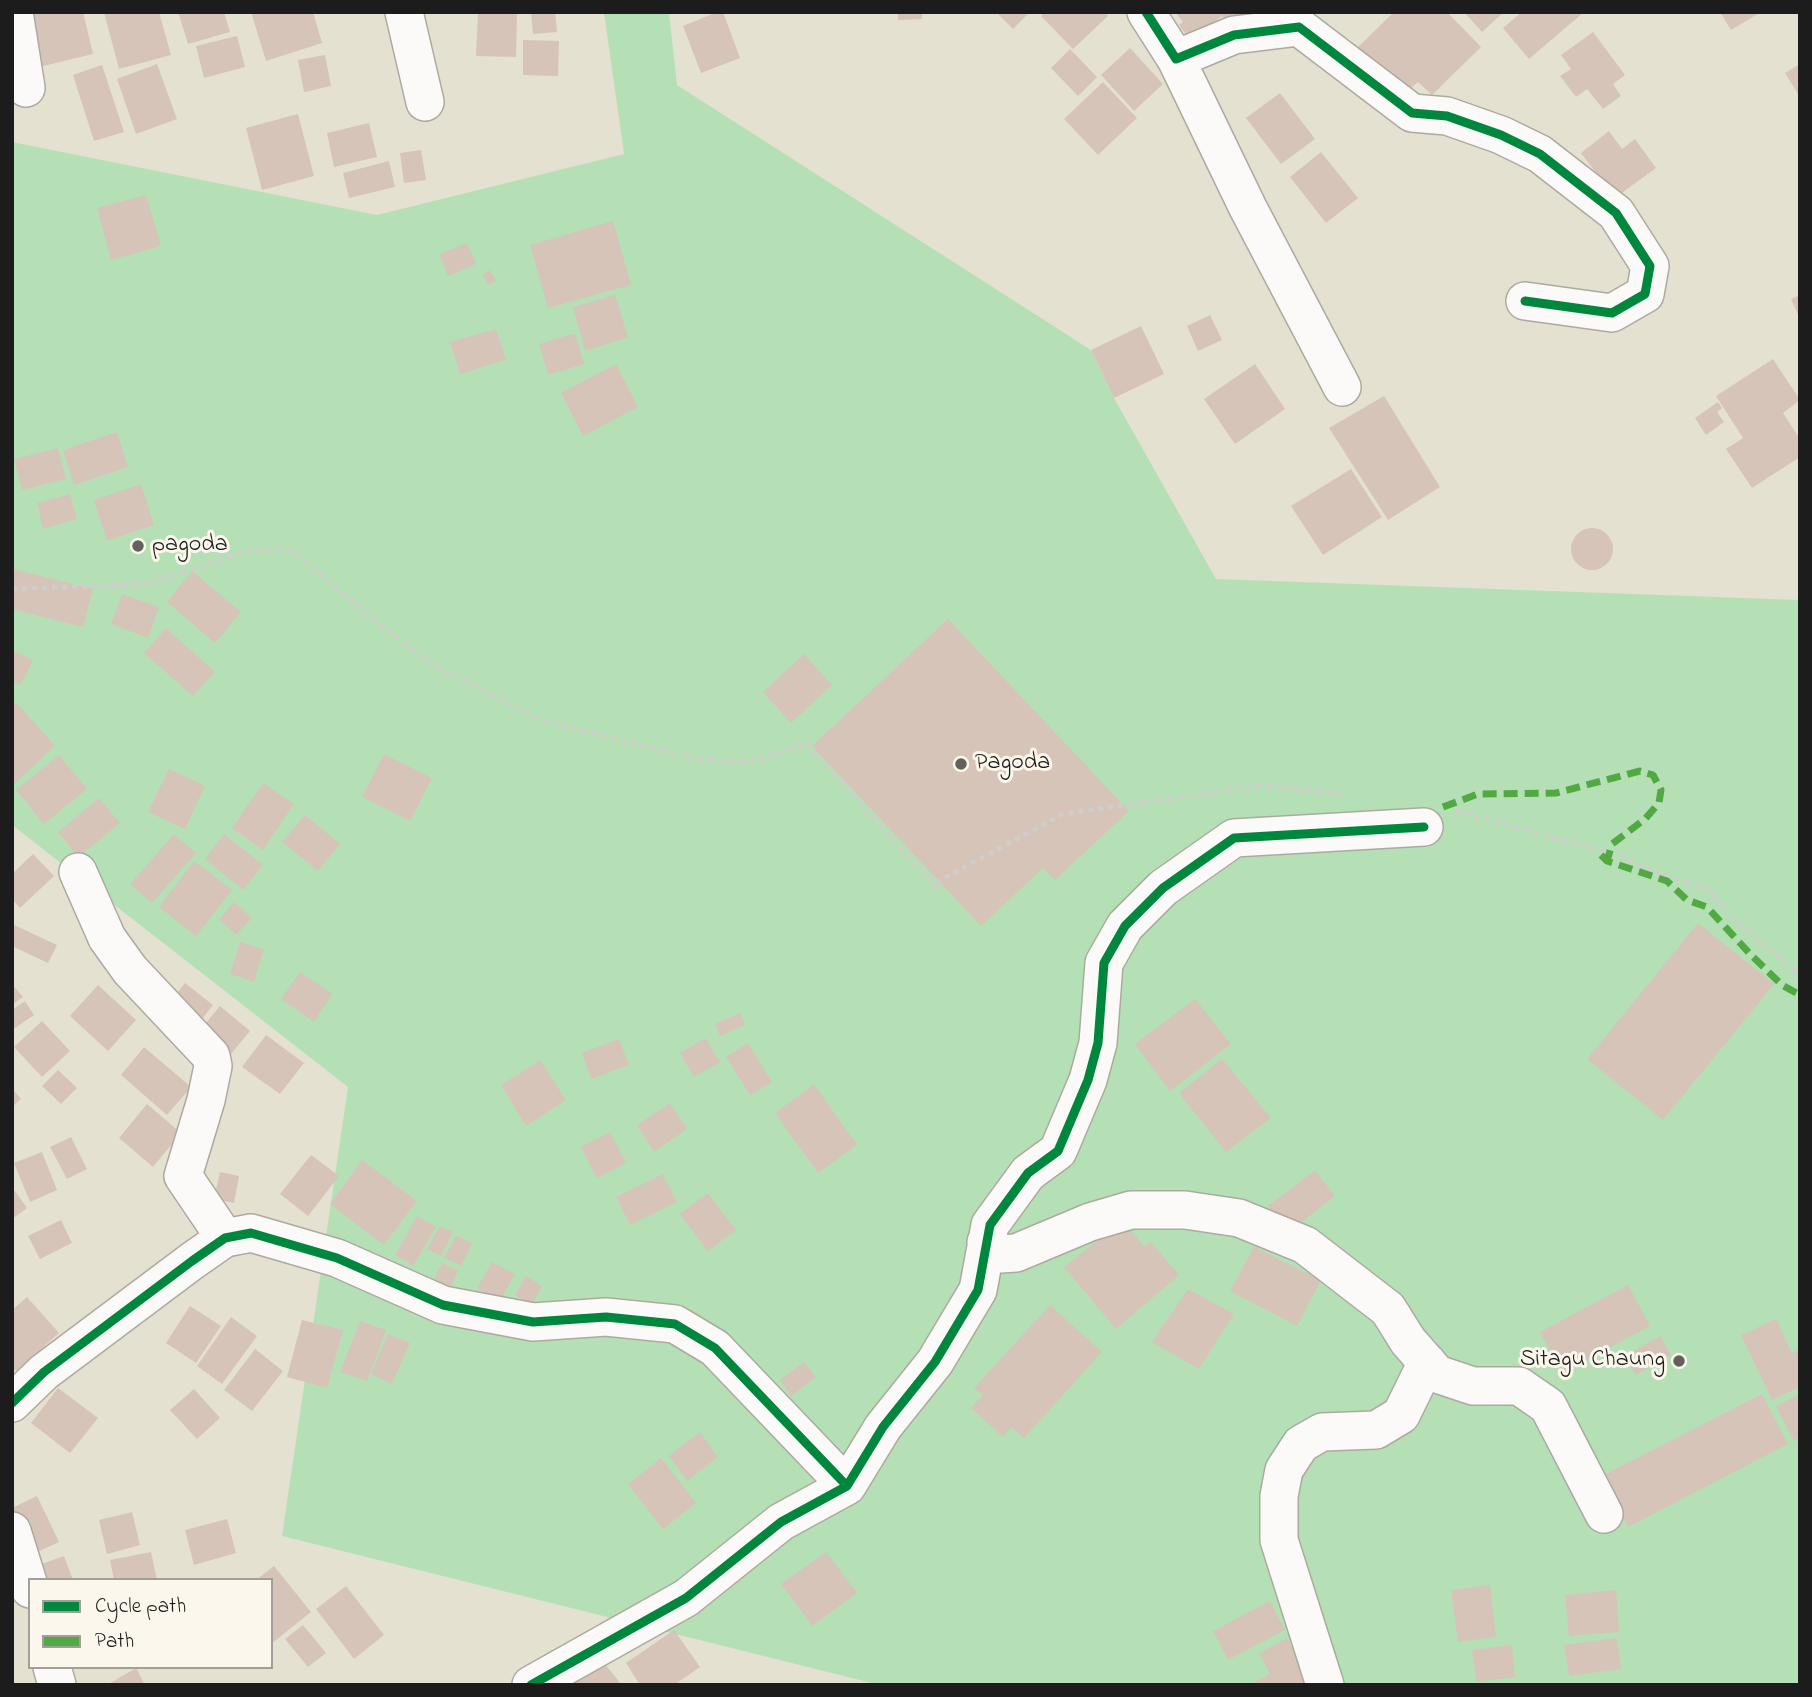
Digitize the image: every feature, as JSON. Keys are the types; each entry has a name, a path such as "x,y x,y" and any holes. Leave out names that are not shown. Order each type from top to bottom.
{"street":[{"path":"14,12 26,88"},
{"path":"404,12 425,102"},
{"path":"1146,12 1175,60 1273,258 1342,387"},
{"path":"1175,60 1234,35 1299,27 1412,113 1447,116 1501,135 1540,154 1616,213 1650,265 1645,294 1612,313 1525,301"},
{"path":"531,1685 686,1598 781,1522 847,1486 883,1427 935,1362 978,1290 990,1225 1028,1173 1058,1151 1088,1080 1098,1043 1104,963 1125,926 1163,888 1234,838 1439,819"},
{"path":"78,872 107,938 130,970 211,1056 213,1066 206,1100 183,1176 225,1238"},
{"path":"986,1242 1000,1254 1016,1253 1090,1222 1131,1210 1185,1210 1239,1218 1306,1245 1388,1310 1408,1341 1437,1374 1473,1386 1519,1386 1548,1406 1604,1514"},
{"path":"12,1403 44,1371 225,1238 251,1233 337,1258 443,1305 533,1322 606,1317 675,1324 715,1348 847,1486"},
{"path":"1325,1685 1279,1540 1279,1496 1284,1470 1301,1444 1322,1432 1376,1430 1401,1415 1427,1362"},
{"path":"12,1531 28,1583"}],"path":[{"path":"12,589 146,584 251,550 280,548 296,554 388,632 441,669 540,720 702,760 751,761 807,744 937,888 937,882 1063,814 1265,785 1356,795"},
{"path":"1439,819 1607,852 1663,875 1707,888 1733,917 1800,976"}],"green space":[{"path":"604,12 669,12 677,85 1091,350 1114,398 1216,579 1800,600 1800,1685 880,1685 282,1536 348,1087 12,825 12,142 377,215 624,154"}],"building":[{"path":"20,12 83,12 93,54 35,68"},
{"path":"104,12 159,12 171,55 119,69"},
{"path":"178,12 224,12 230,32 188,44"},
{"path":"251,12 313,12 322,43 266,61"},
{"path":"478,12 517,12 516,57 476,56"},
{"path":"531,12 555,12 557,32 533,34"},
{"path":"723,12 740,58 701,73 683,26"},
{"path":"898,12 922,12 922,19 898,20"},
{"path":"996,12 1030,12 1013,29"},
{"path":"1045,12 1105,12 1108,16 1073,49 1041,16"},
{"path":"1175,12 1251,12 1230,27 1222,16 1190,40 1179,25 1183,22"},
{"path":"1394,12 1447,12 1481,47 1432,95 1418,82 1409,90 1390,71 1381,80 1353,52"},
{"path":"1464,12 1504,12 1482,32"},
{"path":"1522,12 1584,12 1529,59 1503,28"},
{"path":"1720,12 1761,12 1731,30"},
{"path":"1593,32 1625,75 1613,84 1621,96 1603,109 1587,89 1576,97 1560,76 1571,69 1561,55"},
{"path":"237,36 245,67 204,78 196,46"},
{"path":"523,40 559,41 558,76 523,75"},
{"path":"1130,48 1163,84 1134,111 1101,75"},
{"path":"1070,49 1097,77 1078,96 1051,68"},
{"path":"325,55 331,86 304,92 298,60"},
{"path":"157,64 177,119 136,134 117,79"},
{"path":"1800,64 1800,97 1785,73"},
{"path":"102,65 124,132 94,141 73,75"},
{"path":"1103,82 1137,118 1098,155 1064,119"},
{"path":"1280,93 1315,139 1281,164 1246,118"},
{"path":"298,114 314,176 262,190 246,128"},
{"path":"369,123 377,157 334,167 327,133"},
{"path":"1609,131 1622,149 1635,139 1656,168 1615,198 1581,153"},
{"path":"421,150 426,180 404,183 400,153"},
{"path":"1321,152 1358,198 1326,223 1290,177"},
{"path":"389,161 395,187 349,198 343,173"},
{"path":"146,195 161,246 111,260 97,208"},
{"path":"613,221 631,285 548,308 530,245"},
{"path":"467,243 476,264 448,276 439,254"},
{"path":"489,270 496,280 489,285 482,275"},
{"path":"615,295 628,337 585,351 573,307"},
{"path":"1800,295 1800,319 1791,299"},
{"path":"1210,315 1222,340 1198,351 1187,326"},
{"path":"1141,326 1164,374 1114,398 1091,350"},
{"path":"496,329 506,360 460,374 450,342"},
{"path":"575,333 584,364 548,375 539,344"},
{"path":"1773,359 1800,400 1783,413 1800,439 1800,457 1752,488 1726,449 1743,438 1716,396"},
{"path":"616,364 638,407 583,436 561,393"},
{"path":"1255,364 1285,409 1235,444 1204,399"},
{"path":"1384,396 1440,487 1388,520 1329,428"},
{"path":"1718,402 1722,408 1717,412 1724,422 1706,435 1695,418"},
{"path":"117,432 128,467 74,485 63,450"},
{"path":"58,448 66,479 22,490 14,459"},
{"path":"1351,469 1382,517 1323,555 1291,506"},
{"path":"141,484 154,525 107,541 94,500"},
{"path":"70,494 77,519 43,529 37,503"},
{"path":"1592,528 1607,534 1613,549 1607,564 1592,570 1577,564 1571,549 1577,534"},
{"path":"13,569 93,589 83,627 12,609"},
{"path":"192,571 241,612 215,643 167,602"},
{"path":"122,594 159,607 148,638 111,624"},
{"path":"948,619 1129,811 1055,880 1043,868 981,926 812,746"},
{"path":"166,628 215,672 193,696 144,653"},
{"path":"12,650 33,660 21,685 12,680"},
{"path":"804,654 832,685 791,723 763,692"},
{"path":"16,702 55,746 12,786 12,706"},
{"path":"384,754 432,778 410,821 362,797"},
{"path":"59,755 87,789 44,824 16,790"},
{"path":"169,769 205,786 185,829 148,812"},
{"path":"263,783 294,804 263,850 232,828"},
{"path":"99,798 120,823 78,857 58,832"},
{"path":"305,815 340,844 318,871 282,842"},
{"path":"174,834 196,853 152,903 130,884"},
{"path":"224,834 263,865 243,890 205,859"},
{"path":"33,854 54,876 20,908 12,899 12,874"},
{"path":"194,861 232,890 196,936 159,907"},
{"path":"234,902 252,918 236,935 219,919"},
{"path":"1698,923 1774,984 1663,1120 1587,1059"},
{"path":"12,924 57,945 48,963 12,946"},
{"path":"240,942 264,949 254,982 230,974"},
{"path":"300,972 332,994 314,1022 281,999"},
{"path":"185,983 213,1005 190,1034 162,1012"},
{"path":"12,984 23,997 12,1005"},
{"path":"98,985 136,1020 108,1051 70,1016"},
{"path":"1195,999 1231,1044 1170,1091 1135,1044"},
{"path":"25,1001 34,1015 12,1030 12,1010"},
{"path":"220,1006 250,1031 231,1054 200,1030"},
{"path":"740,1013 745,1025 720,1036 715,1024"},
{"path":"42,1021 70,1051 42,1077 14,1047"},
{"path":"266,1035 304,1063 280,1094 242,1067"},
{"path":"705,1038 720,1062 694,1077 680,1053"},
{"path":"619,1039 629,1065 591,1079 582,1053"},
{"path":"748,1043 772,1082 750,1095 726,1057"},
{"path":"144,1047 191,1087 167,1115 121,1075"},
{"path":"1222,1059 1271,1118 1226,1152 1179,1093"},
{"path":"540,1060 566,1100 526,1126 501,1085"},
{"path":"58,1070 77,1088 61,1104 42,1086"},
{"path":"814,1084 857,1145 818,1173 775,1113"},
{"path":"12,1088 21,1099 12,1107"},
{"path":"670,1103 687,1129 654,1152 637,1125"},
{"path":"147,1104 181,1133 153,1167 119,1138"},
{"path":"610,1132 626,1163 597,1178 581,1147"},
{"path":"71,1137 87,1169 67,1179 50,1147"},
{"path":"42,1152 57,1190 30,1202 14,1163"},
{"path":"311,1155 339,1176 308,1216 280,1194"},
{"path":"362,1160 417,1201 384,1245 330,1204"},
{"path":"1315,1170 1335,1196 1289,1232 1268,1206"},
{"path":"220,1172 239,1176 234,1203 214,1199"},
{"path":"663,1174 677,1202 630,1225 616,1197"},
{"path":"12,1187 27,1208 12,1219"},
{"path":"708,1193 736,1230 708,1251 680,1214"},
{"path":"417,1216 436,1227 413,1266 395,1255"},
{"path":"61,1220 72,1243 40,1259 28,1236"},
{"path":"1122,1221 1145,1247 1151,1242 1179,1275 1116,1329 1064,1267"},
{"path":"440,1226 453,1232 441,1256 427,1249"},
{"path":"456,1236 472,1243 461,1266 444,1258"},
{"path":"1254,1247 1321,1280 1297,1326 1230,1291"},
{"path":"492,1262 515,1274 500,1301 477,1288"},
{"path":"442,1263 458,1271 450,1288 434,1279"},
{"path":"526,1276 542,1286 532,1305 515,1295"},
{"path":"1628,1285 1650,1326 1561,1373 1540,1332"},
{"path":"1188,1289 1234,1314 1199,1369 1152,1342"},
{"path":"27,1297 59,1333 16,1371 12,1367 12,1310"},
{"path":"1050,1305 1102,1352 1024,1438 1011,1427 1003,1437 971,1408 983,1395 974,1388"},
{"path":"190,1306 221,1326 196,1363 166,1343"},
{"path":"231,1317 257,1336 222,1384 197,1366"},
{"path":"1776,1319 1792,1353 1800,1349 1800,1387 1772,1400 1741,1335"},
{"path":"302,1320 343,1330 327,1388 287,1377"},
{"path":"360,1321 386,1330 367,1381 340,1372"},
{"path":"388,1334 410,1343 392,1384 371,1374"},
{"path":"1660,1336 1671,1355 1636,1375 1625,1356"},
{"path":"255,1349 283,1371 252,1411 224,1390"},
{"path":"804,1362 816,1377 791,1396 780,1380"},
{"path":"58,1388 98,1418 70,1453 31,1423"},
{"path":"194,1389 220,1418 197,1439 170,1410"},
{"path":"1762,1394 1788,1444 1628,1527 1602,1476"},
{"path":"1800,1394 1800,1438 1794,1441 1776,1406"},
{"path":"700,1432 718,1457 687,1481 669,1456"},
{"path":"661,1458 696,1503 663,1529 628,1484"},
{"path":"37,1496 59,1542 33,1554 12,1508"},
{"path":"132,1512 140,1545 107,1554 99,1520"},
{"path":"227,1519 236,1553 194,1565 185,1530"},
{"path":"151,1552 157,1578 114,1578 110,1560"},
{"path":"826,1552 857,1593 812,1626 781,1584"},
{"path":"64,1556 72,1578 40,1578 36,1566"},
{"path":"274,1566 311,1612 273,1642 273,1578 259,1578"},
{"path":"1490,1585 1496,1637 1458,1642 1451,1590"},
{"path":"346,1586 384,1635 354,1659 316,1609"},
{"path":"1616,1590 1619,1632 1569,1636 1565,1595"},
{"path":"1270,1601 1285,1630 1228,1660 1213,1631"},
{"path":"303,1625 326,1653 308,1667 285,1639"},
{"path":"674,1630 700,1667 674,1685 640,1685 626,1663"},
{"path":"1287,1638 1311,1685 1249,1685 1270,1674 1259,1653"},
{"path":"1617,1638 1621,1669 1569,1676 1564,1645"},
{"path":"1512,1645 1515,1677 1476,1682 1472,1650"},
{"path":"599,1657 622,1685 550,1685"},
{"path":"137,1669 145,1685 107,1685"}],"marked path":[{"path":"1443,807 1478,794 1556,793 1640,771 1653,775 1661,790 1659,803 1645,819 1612,844 1607,861"},
{"path":"1601,855 1607,861 1667,881 1687,900 1707,907 1782,985 1800,995"}],"cycle path":[{"path":"1146,12 1176,59 1234,35 1299,27 1412,113 1447,116 1501,135 1540,154 1616,213 1650,266 1645,294 1612,313 1525,301"},
{"path":"531,1685 686,1598 781,1522 847,1486 883,1427 935,1362 978,1290 990,1225 1028,1173 1058,1151 1088,1080 1098,1043 1104,963 1125,926 1163,888 1234,838 1424,827"},
{"path":"12,1403 44,1372 192,1261 225,1238 251,1233 337,1258 443,1305 533,1322 606,1317 675,1324 715,1348 847,1486"}],"place":[{"name":"pagoda","path":"138,546"},
{"name":"Pagoda","path":"961,764"},
{"name":"Sitagu Chaung","path":"1679,1361"}]}
